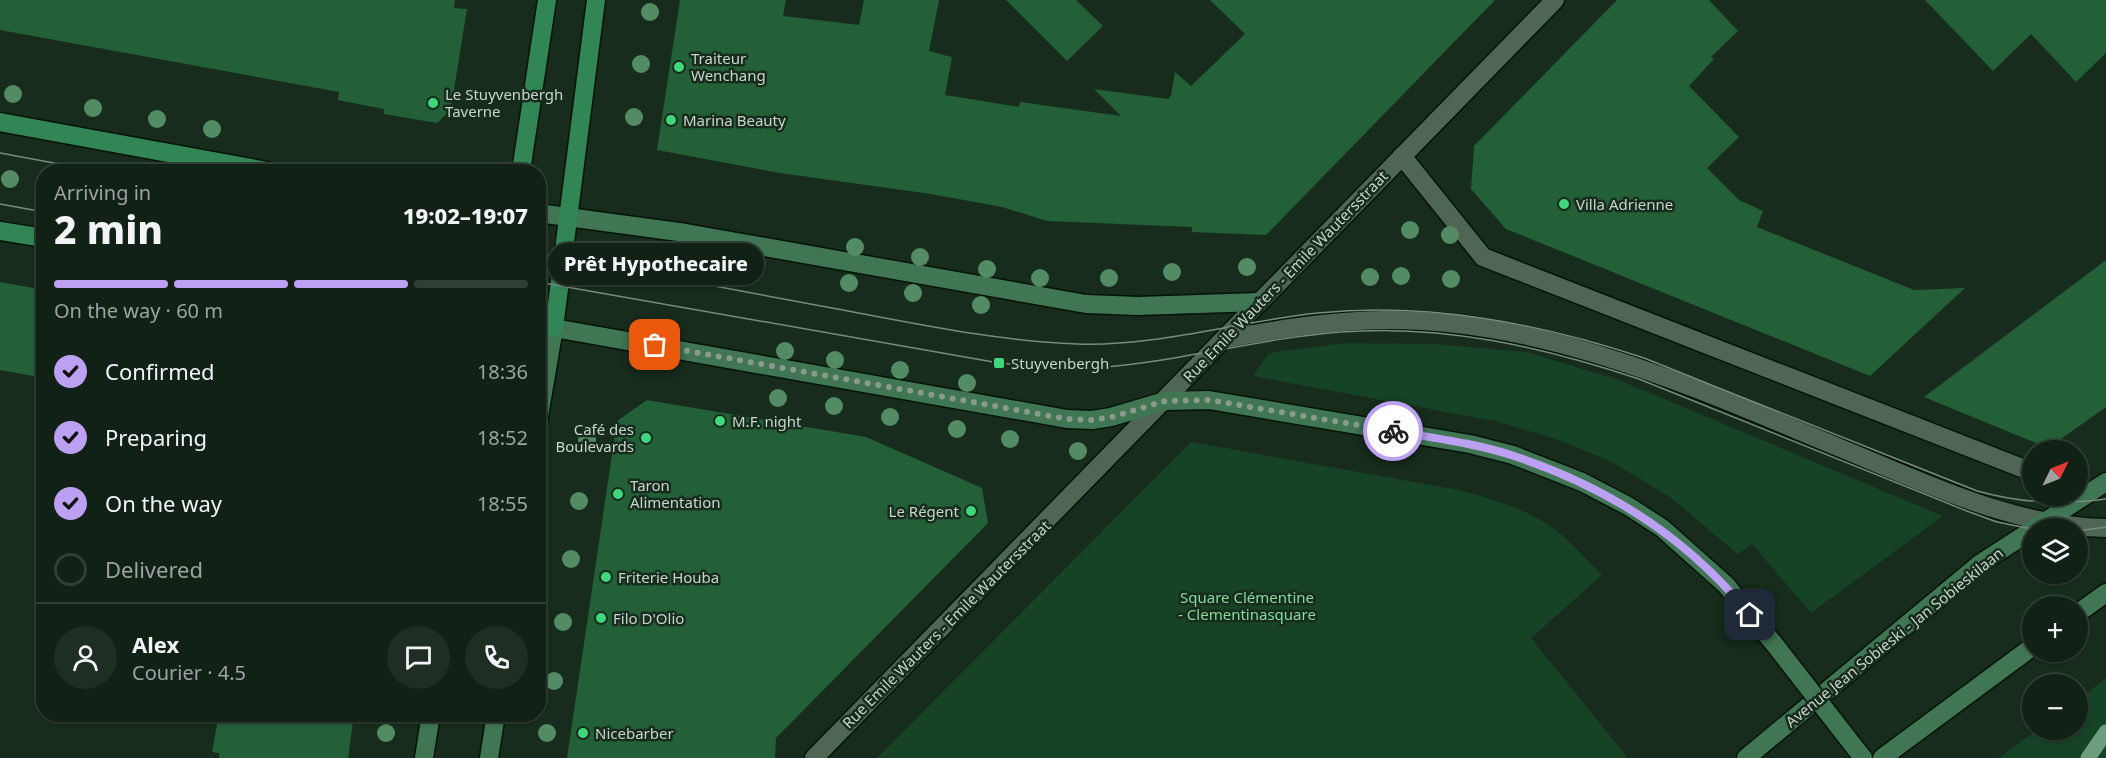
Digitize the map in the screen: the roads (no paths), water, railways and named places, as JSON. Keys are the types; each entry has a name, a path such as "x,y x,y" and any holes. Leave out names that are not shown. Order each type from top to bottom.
{"main road":[{"path":"522,164 547,0"},
{"path":"546,326 567,216 596,0"},
{"path":"0,122 229,164"},
{"path":"0,231 36,237"}],"street":[{"name":"Rue Emile Wauters - Emile Wautersstraat","path":"814,758 1555,0"},
{"path":"1402,156 1484,257 2022,468"},
{"path":"546,214 686,233 1086,304 1138,306 1259,302"},
{"path":"1224,339 1312,324 1381,320 1484,328 1538,339 1644,369 1943,490 1991,507 2036,518"},
{"path":"546,326 1067,419 1092,420 1112,417 1165,401 1225,402 1470,444 1513,455 1582,482 1628,506 1662,528 1726,585 1863,758"},
{"name":"Avenue Jean Sobieski - Jan Sobieskilaan","path":"2088,490 2106,482"},
{"name":"Avenue Jean Sobieski - Jan Sobieskilaan","path":"2047,518 2063,506"},
{"path":"2088,526 2106,528"},
{"name":"Avenue Jean Sobieski - Jan Sobieskilaan","path":"1746,758 1981,562 2022,535"},
{"path":"2088,606 2106,593"},
{"path":"1882,758 2022,653"},
{"path":"424,758 430,722"},
{"path":"489,758 495,722"}],"waterway":[{"path":"2088,758 2106,732"}],"tram line":[{"path":"0,153 59,164"},
{"path":"0,204 36,211"},
{"path":"546,254 923,325 1046,342 1077,344 1137,342 1288,317 1360,310 1401,310 1483,318 1524,325 1644,358 1977,491 2041,502 2106,499"},
{"path":"546,283 999,363 1057,368 1076,369 1142,363 1275,340 1341,332 1417,331 1492,341 1566,357 1639,379 1967,511 1997,522 2022,527"},
{"path":"2088,530 2106,527"}],"place":[{"name":"Traiteur Wenchang","path":"679,67"},
{"name":"Le Stuyvenbergh Taverne","path":"433,103"},
{"name":"Marina Beauty","path":"671,120"},
{"name":"Villa Adrienne","path":"1564,204"},
{"name":"Prêt Hypothecaire","path":"655,345"},
{"name":"Stuyvenbergh","path":"999,363"},
{"name":"M.F. night","path":"720,421"},
{"name":"Café des Boulevards","path":"646,438"},
{"name":"Taron Alimentation","path":"618,494"},
{"name":"Le Régent","path":"971,511"},
{"name":"Friterie Houba","path":"606,577"},
{"name":"Filo D'Olio","path":"601,618"},
{"name":"Nicebarber","path":"583,733"}],"park label":[{"name":"Square Clémentine - Clementinasquare","path":"1247,606"}]}
